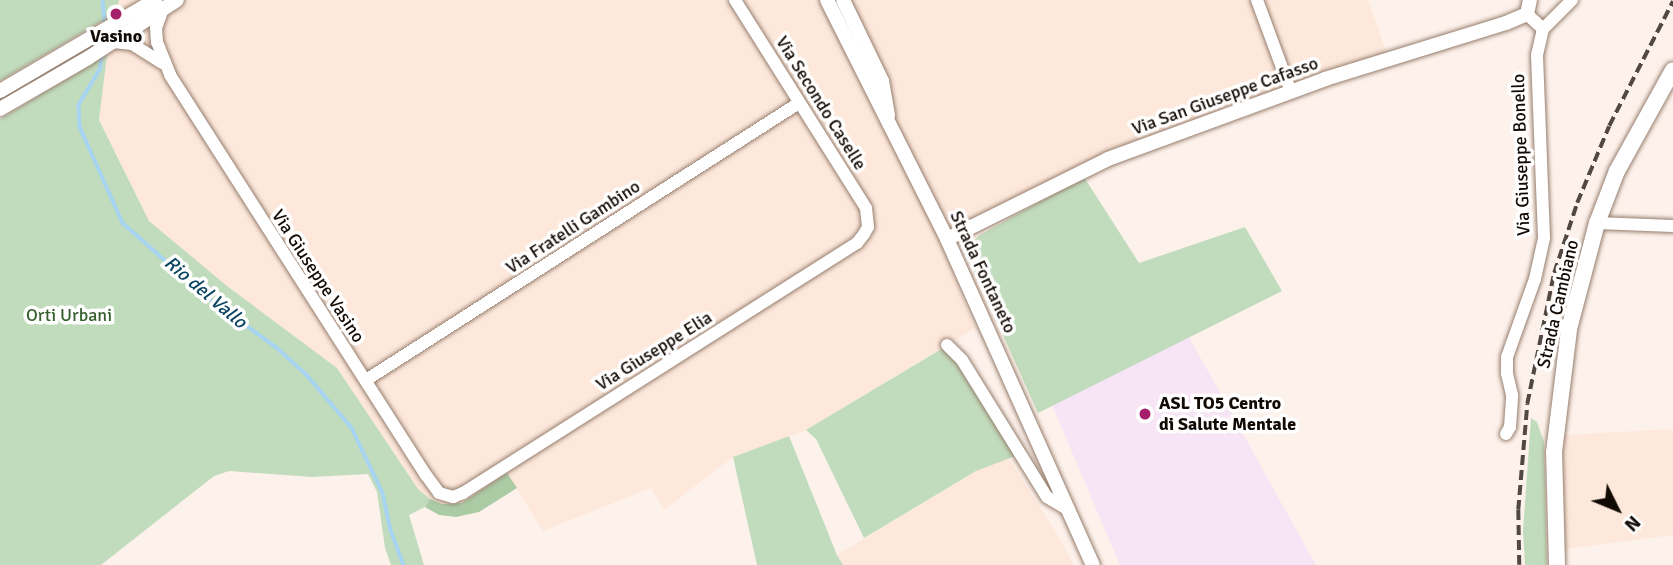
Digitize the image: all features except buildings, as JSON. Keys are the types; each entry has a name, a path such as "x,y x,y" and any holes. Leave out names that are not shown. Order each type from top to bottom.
{"main road":[{"name":"Strada Cambiano","path":"1557,565 1554,452 1569,329 1597,223 1617,171 1673,70"}],"street":[{"path":"0,91 115,24 177,0"},
{"name":"Via Secondo Caselle","path":"735,0 866,208 868,227"},
{"name":"Strada Fontaneto","path":"827,0 947,239 1093,565"},
{"path":"843,0 882,81 890,127"},
{"path":"1257,0 1291,92"},
{"path":"1529,7 1543,29 1572,0"},
{"path":"0,109 113,42 159,5"},
{"name":"Via Giuseppe Vasino","path":"159,5 156,35 163,64 439,494 453,497"},
{"name":"Via San Giuseppe Cafasso","path":"947,239 1108,159 1529,7"},
{"name":"Via Giuseppe Bonello","path":"1506,434 1510,427 1512,395 1507,374 1507,357 1535,279 1544,238 1536,55 1543,29"},
{"name":"Via Giuseppe Vasino","path":"113,42 132,44 163,64"},
{"name":"Via Fratelli Gambino","path":"366,380 799,103"},
{"path":"1597,223 1673,226"},
{"name":"Via Giuseppe Elia","path":"453,497 858,243 868,227"},
{"path":"947,345 962,360 1047,497 1069,510"}],"shaded area":[{"path":"119,0 1368,0 1389,60 1127,145 938,236 975,328 806,430 733,457 664,510 651,488 543,531 507,473 462,503 442,504 430,499 418,489 337,368 206,271 149,221 99,120 103,73"},
{"path":"1189,337 1316,565 1120,565 1052,405"},
{"path":"1673,429 1673,535 1565,549 1562,480 1564,435"},
{"path":"1008,458 1074,565 843,565 837,555 976,471"}],"green space":[{"path":"0,0 119,0 116,13 0,81"},
{"name":"Orti Urbani","path":"107,55 99,120 149,221 227,286 337,368 418,489 430,499 425,507 409,515 424,565 391,565 385,548 377,492 368,474 312,477 229,471 214,476 101,565 0,565 0,119"},
{"path":"1084,177 1139,263 1245,227 1282,291 1038,413 968,257 968,245 980,235"},
{"path":"943,348 953,354 1018,455 976,471 864,538 816,439 806,430"},
{"path":"1531,418 1537,422 1544,442 1547,565 1525,565 1523,531"},
{"path":"789,436 843,565 757,565 733,457"},
{"path":"507,473 517,488 479,512 456,517 439,515 425,507 430,499 442,504 462,503"}],"waterway":[{"name":"Rio del Vallo","path":"103,0 105,24"},
{"name":"Rio del Vallo","path":"103,52 100,70 79,105 80,127 123,223 204,295 275,346 306,374 352,428 383,493 391,530 404,565"}],"railway":[{"path":"1519,565 1518,510 1527,404 1554,273 1577,203 1609,126 1673,1"}],"place":[{"name":"Vasino","path":"116,14"},
{"name":"ASL TO5 Centro di Salute Mentale","path":"1145,414"}]}
